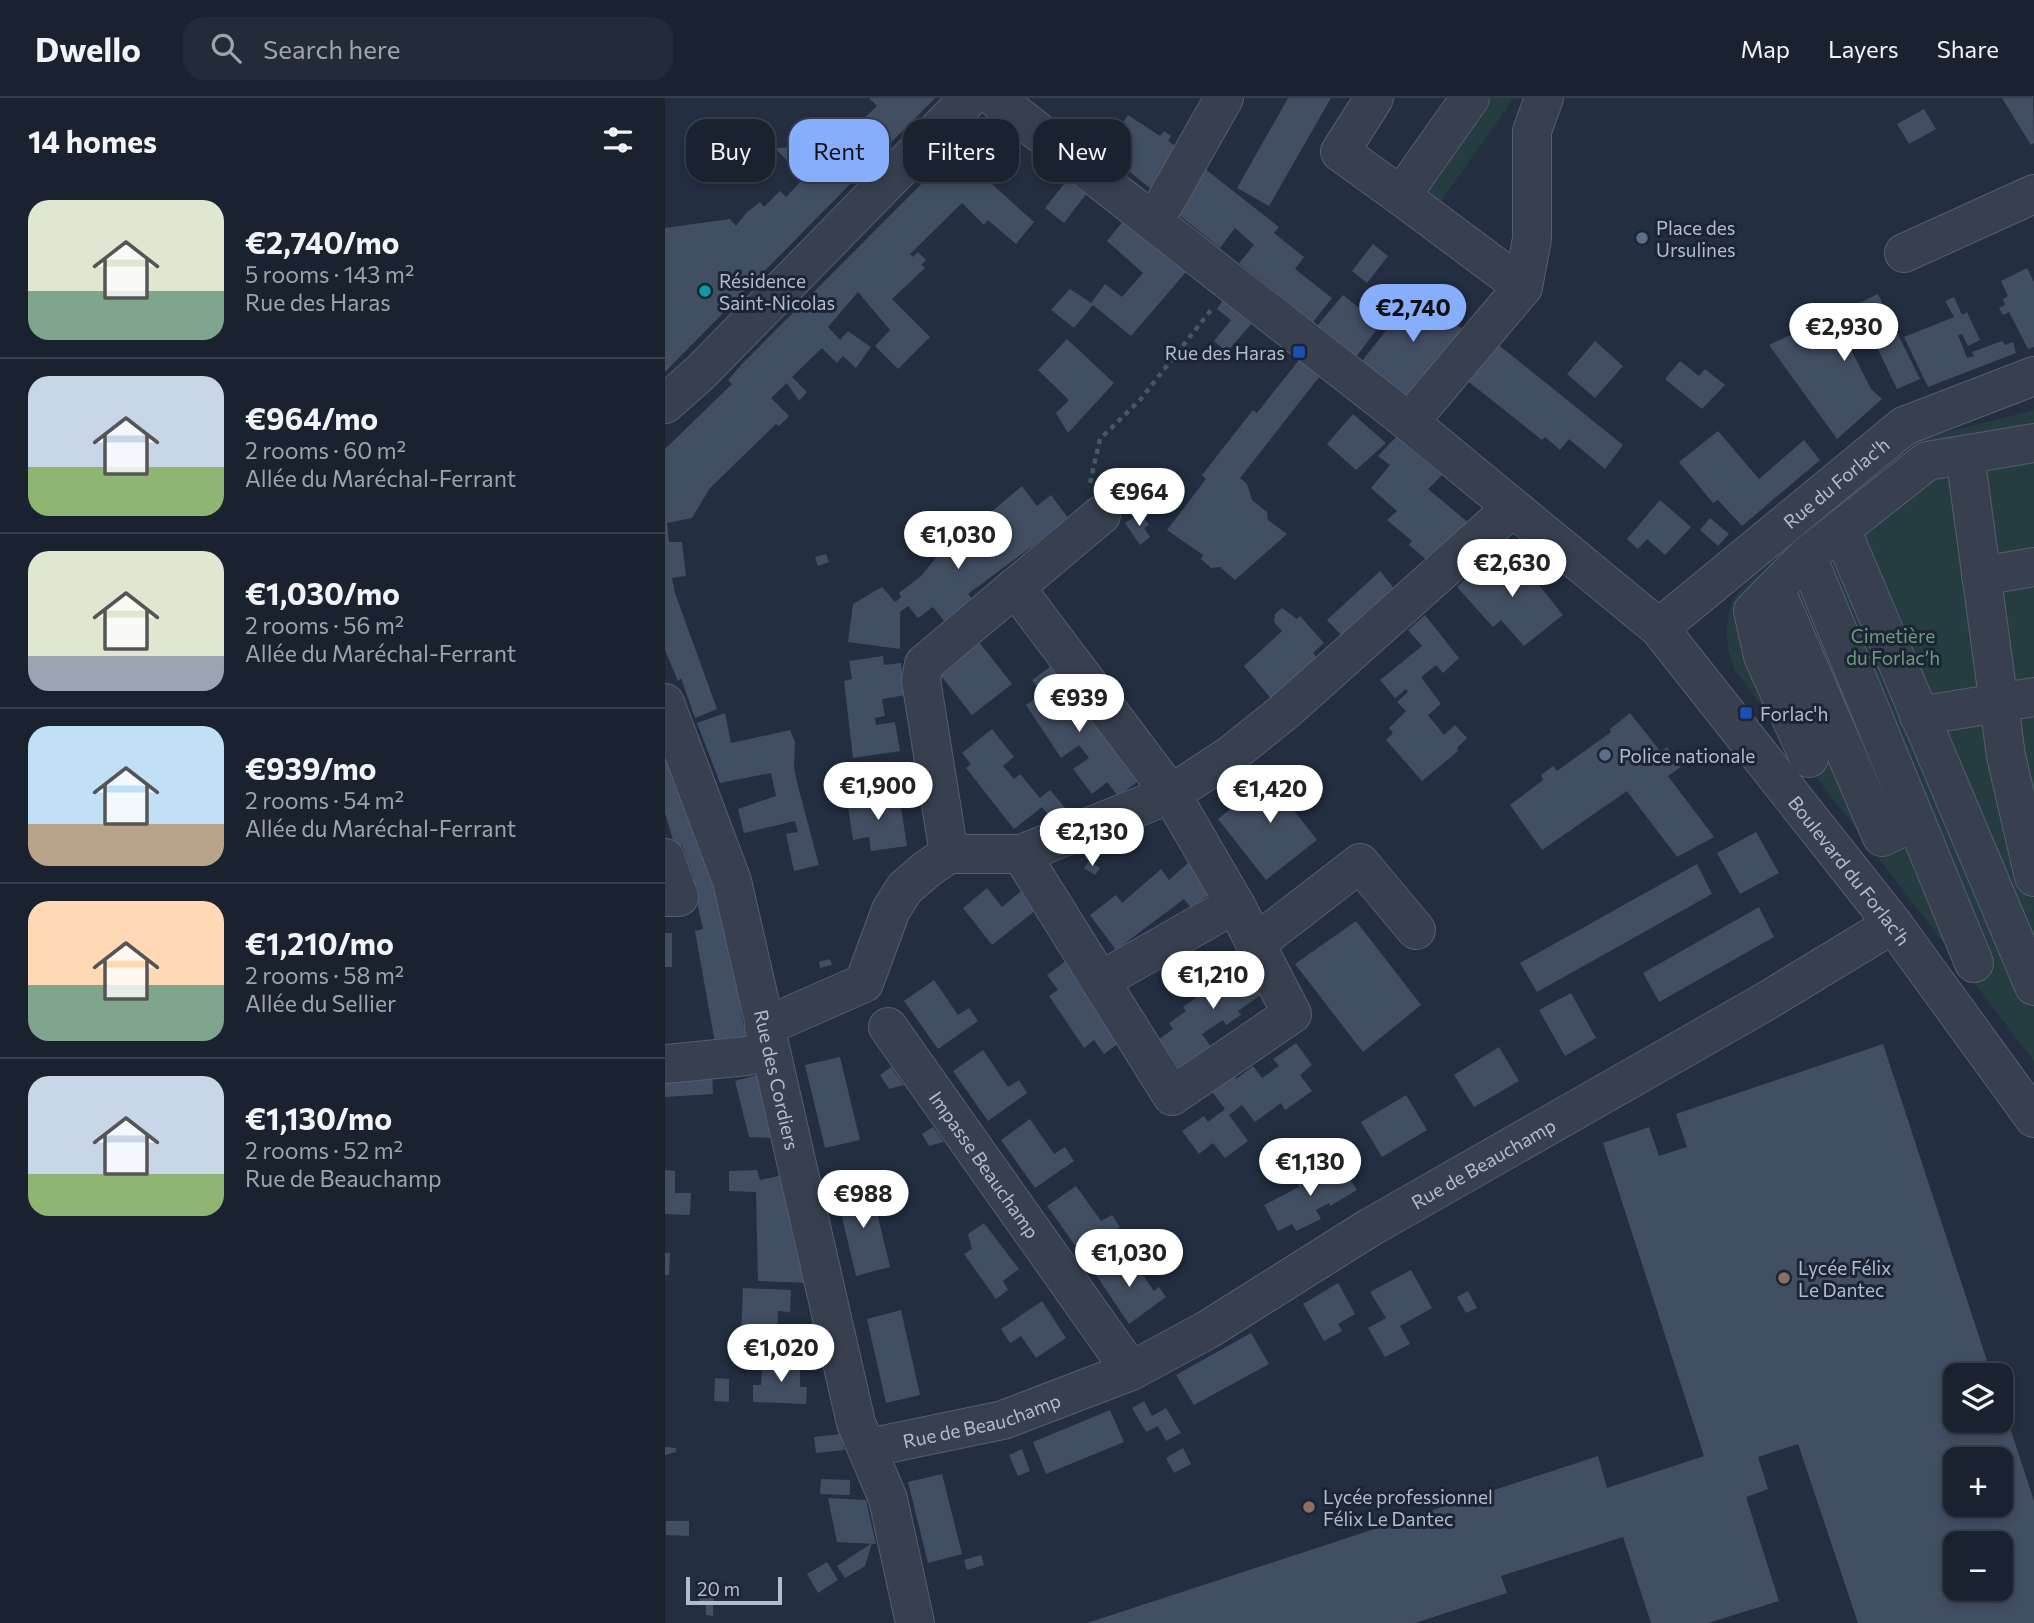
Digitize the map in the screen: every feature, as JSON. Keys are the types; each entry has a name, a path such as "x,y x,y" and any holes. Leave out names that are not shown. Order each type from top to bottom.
{"street":[{"path":"665,404 701,372 969,98"},
{"path":"995,98 1409,422 1659,628"},
{"path":"1154,220 1224,98"},
{"path":"1374,98 1340,152 1523,287"},
{"path":"1401,196 1471,98"},
{"path":"1409,422 1523,287 1532,239 1532,131 1544,98"},
{"path":"1904,253 2034,194"},
{"name":"Rue du Forlac'h","path":"1659,628 1903,426 2034,376"},
{"path":"1809,758 1763,656 1753,611 1807,556 1927,461 2034,443"},
{"path":"1965,455 1981,576 2016,700 2032,862"},
{"path":"665,1064 747,1056 767,1038 864,984 891,910 905,888 949,854 1021,855 1171,794 1229,757 1284,712 1512,508"},
{"path":"949,854 921,680 924,664 1090,525"},
{"path":"1841,529 2034,986"},
{"path":"1807,556 1974,963"},
{"path":"1981,576 2034,567"},
{"path":"1015,587 1171,794 1234,904 1291,1014 1172,1096 1021,855"},
{"path":"1775,589 1882,837 1916,821"},
{"name":"Boulevard du Forlac'h","path":"1659,628 1893,924 2034,1118"},
{"path":"1919,716 2016,700"},
{"name":"Rue des Cordiers","path":"665,703 732,881 856,1423 888,1499 915,1623"},
{"path":"665,858 679,897 665,897"},
{"path":"1255,944 1360,863 1416,930"},
{"path":"1100,981 1234,904"},
{"name":"Rue de Beauchamp","path":"868,1448 1003,1420 1131,1371 1207,1330 1369,1228 1763,1003 1893,924"},
{"name":"Impasse Beauchamp","path":"888,1027 1131,1371"}],"path":[{"path":"1090,525 1101,439 1140,400 1232,281"}],"green space":[{"path":"1489,98 1514,98 1436,208 1418,196"},
{"name":"Cimetière du Forlac’h","path":"2034,410 2034,1061 1735,671 1731,661 1727,628 1731,606 1742,588 1914,440"}],"building":[{"path":"869,98 935,98 914,119 903,119 903,130 889,145 889,119 863,119 877,106"},
{"path":"1288,98 1331,98 1269,206 1237,188"},
{"path":"2002,98 2033,98 2034,143 2031,145"},
{"path":"1924,109 1936,129 1909,144 1897,124"},
{"path":"1128,115 1160,136 1164,131 1171,136 1168,141 1181,150 1156,193 1131,173 1131,119 1125,119"},
{"path":"789,147 789,162 775,148"},
{"path":"1200,165 1279,227 1274,233 1304,257 1295,269 1332,298 1313,322 1239,263 1254,245 1235,228 1220,248 1174,211"},
{"path":"800,182 852,182 665,372 665,228 730,219 736,226 747,212 760,202 764,207 780,191 786,197"},
{"path":"923,182 990,182 1034,222 1016,244 988,220 984,225 962,203 910,254 913,257 918,252 926,260 921,265 925,268 892,299 930,337 898,369 875,346 890,330 858,292 828,327 840,340 848,331 871,347 856,368 843,356 837,363 822,348 792,377 807,392 799,401 787,383 771,398 789,416 779,426 776,424 710,488 692,518 667,523 669,542 682,542 686,576 672,578 675,593 717,709 695,718 681,678 678,681 665,650 665,449 732,384 728,380"},
{"path":"1066,182 1072,182 1087,193 1064,223 1045,208"},
{"path":"1123,221 1187,271 1131,336 1093,305 1074,328 1051,310 1070,289 1091,303 1105,284 1122,297 1143,273 1107,241"},
{"path":"1373,244 1388,256 1367,283 1352,271"},
{"path":"2027,268 2034,282 2034,347 2028,349 2009,312 2003,315 1999,308 2005,305 2003,299 2008,296 2001,281"},
{"path":"1409,287 1465,331 1410,400 1362,361 1402,310 1395,305"},
{"path":"1878,294 1920,379 1897,389 1868,329 1846,340 1871,389 1882,399 1837,439 1769,345"},
{"path":"1343,295 1380,325 1356,357 1317,326"},
{"path":"1954,297 1962,315 1967,312 1980,340 1968,346 1962,334 1958,335 1967,358 1974,356 1972,352 2002,341 2005,345 2013,342 2016,353 1928,387 1904,337 1954,317 1945,301"},
{"path":"1223,300 1252,323 1227,352 1214,341 1231,320 1217,309"},
{"path":"1067,339 1114,383 1068,433 1056,413 1069,400 1038,370"},
{"path":"1595,341 1623,366 1595,398 1567,374"},
{"path":"1495,342 1623,445 1605,469 1569,439 1560,450 1545,437 1542,440 1465,379"},
{"path":"1299,360 1320,376 1240,478 1247,484 1252,500 1267,512 1268,520 1287,534 1235,580 1220,567 1211,568 1201,559 1203,555 1167,530 1206,479 1202,475 1253,410 1257,413"},
{"path":"1680,361 1699,376 1705,369 1725,385 1702,409 1665,379"},
{"path":"1353,414 1386,443 1356,470 1327,444"},
{"path":"1718,431 1759,479 1804,440 1820,460 1742,526 1718,500 1713,503 1679,462"},
{"path":"1396,437 1442,475 1428,489 1469,523 1428,561 1409,545 1412,541 1387,520 1397,511 1371,488 1390,465 1378,456"},
{"path":"1022,486 1037,506 1051,495 1069,519 968,594 976,604 948,622 943,620 933,607 918,618 908,606 900,612 900,649 848,642 853,604 882,587 895,602 901,597 899,593 921,576 939,554 962,536 976,554 991,542 977,524"},
{"path":"1660,500 1691,527 1665,555 1647,539 1638,549 1627,539"},
{"path":"1141,513 1149,525 1144,528 1150,537 1140,545 1125,523"},
{"path":"1710,518 1729,534 1718,546 1700,530"},
{"path":"1514,553 1540,582 1538,584 1563,615 1524,646 1501,620 1493,627 1457,587 1476,569 1485,579"},
{"path":"826,554 829,562 818,566 815,557"},
{"path":"1380,571 1395,590 1343,637 1327,620"},
{"path":"1282,608 1297,619 1300,616 1324,643 1313,653 1317,658 1272,700 1244,666 1282,631 1274,622 1275,614"},
{"path":"1425,615 1459,658 1443,673 1436,665 1421,677 1441,704 1428,715 1444,735 1455,725 1467,738 1457,748 1458,751 1422,781 1386,740 1393,733 1389,728 1406,711 1397,702 1408,692 1406,689 1395,698 1380,680 1422,646 1408,630"},
{"path":"975,637 1012,684 972,715 935,668"},
{"path":"883,656 884,665 901,663 906,695 882,699 885,716 875,718 876,725 895,722 900,751 853,758 844,681 852,679 849,661"},
{"path":"1054,664 1141,779 1118,796 1107,782 1092,794 1073,769 1089,758 1079,745 1061,758 1026,705 1042,694 1032,680"},
{"path":"725,713 731,743 790,730 795,742 794,768 819,865 794,871 786,834 798,832 795,821 744,833 738,809 776,796 771,773 720,783 697,723"},
{"path":"1630,713 1661,752 1667,747 1681,767 1668,776 1714,837 1677,857 1627,791 1542,850 1510,805 1543,780 1541,775 1553,766 1557,771 1611,732 1610,729"},
{"path":"992,729 1014,757 1003,766 1014,779 1020,774 1040,798 1050,790 1067,810 1053,821 1042,807 1014,829 966,768 971,764 962,753"},
{"path":"665,740 695,815 725,926 748,1048 717,1054 695,931 703,929 692,880 694,879 682,845 675,847 665,813"},
{"path":"1292,770 1307,788 1288,803 1317,840 1266,880 1218,819 1273,775 1278,781"},
{"path":"899,794 907,846 871,851 869,837 853,840 847,801"},
{"path":"1756,832 1779,873 1740,894 1717,853"},
{"path":"1198,854 1221,885 1191,908 1184,899 1116,950 1090,915 1116,895 1122,903 1161,869 1169,880"},
{"path":"1089,861 1100,868 1095,875 1084,868"},
{"path":"1697,864 1712,894 1537,992 1520,963"},
{"path":"987,888 1002,907 1021,891 1036,910 992,945 963,908"},
{"path":"1759,907 1774,937 1659,1002 1643,973"},
{"path":"1356,921 1421,1005 1363,1052 1295,964"},
{"path":"665,933 672,933 672,967 665,967"},
{"path":"1245,953 1269,989 1238,1011 1241,1015 1226,1025 1223,1020 1202,1034 1211,1047 1179,1069 1159,1039 1173,1029 1169,1023 1186,1011 1183,1007 1231,972 1231,962"},
{"path":"1070,958 1126,1038 1104,1054 1094,1040 1084,1048 1049,996 1058,990 1047,975"},
{"path":"830,959 832,965 820,968 819,962"},
{"path":"934,980 958,1015 969,1008 978,1021 938,1049 904,1001"},
{"path":"1571,993 1596,1038 1565,1056 1539,1010"},
{"path":"1296,1043 1312,1065 1300,1075 1312,1091 1285,1110 1281,1103 1255,1122 1242,1105 1229,1115 1248,1141 1225,1158 1213,1143 1199,1154 1182,1131 1204,1116 1208,1122 1225,1109 1208,1086 1229,1070 1236,1079 1253,1066 1262,1078 1279,1066 1273,1059"},
{"path":"1883,1044 1988,1363 1943,1363 1943,1433 2012,1433 2034,1501 2034,1623 1858,1623 1798,1444 1758,1457 1768,1489 1746,1497 1779,1601 1708,1623 1651,1623 1623,1537 1501,1576 1507,1593 1415,1623 1087,1623 1598,1456 1607,1488 1704,1456 1603,1143 1649,1127 1659,1156 1687,1147 1676,1114"},
{"path":"1499,1047 1519,1081 1474,1107 1454,1075"},
{"path":"983,1050 1008,1087 1019,1080 1027,1093 988,1121 953,1071"},
{"path":"840,1057 860,1140 825,1148 805,1065"},
{"path":"712,1067 713,1094 665,1097 665,1072"},
{"path":"891,1067 904,1085 889,1089 880,1075"},
{"path":"757,1075 772,1138 749,1137 735,1081"},
{"path":"1406,1095 1427,1130 1382,1157 1361,1122"},
{"path":"1030,1119 1054,1154 1065,1147 1074,1161 1035,1188 1001,1140"},
{"path":"933,1127 944,1142 929,1146 922,1134"},
{"path":"1325,1164 1329,1173 1342,1167 1357,1190 1330,1206 1329,1203 1316,1210 1321,1219 1296,1231 1292,1224 1278,1231 1264,1205 1299,1187 1295,1179"},
{"path":"665,1170 675,1171 675,1193 691,1193 690,1215 665,1214"},
{"path":"757,1170 760,1180 783,1175 810,1283 758,1281 756,1192 729,1191 729,1171"},
{"path":"870,1183 890,1267 856,1276 836,1192"},
{"path":"1076,1186 1101,1221 1112,1215 1120,1227 1082,1255 1047,1206"},
{"path":"984,1223 1019,1269 1003,1281 1008,1290 996,1299 964,1254 972,1249 968,1234"},
{"path":"665,1253 670,1253 669,1275 665,1275"},
{"path":"1125,1255 1132,1266 1135,1264 1154,1291 1159,1287 1166,1297 1129,1324 1096,1275"},
{"path":"1411,1270 1432,1308 1400,1326 1410,1344 1385,1357 1368,1328 1386,1318 1370,1292"},
{"path":"1338,1283 1355,1314 1338,1324 1342,1331 1324,1341 1303,1304"},
{"path":"743,1288 791,1290 790,1312 778,1311 777,1336 741,1334"},
{"path":"1468,1291 1477,1308 1466,1313 1457,1297"},
{"path":"1042,1301 1066,1338 1036,1358 1021,1336 1010,1343 1001,1329"},
{"path":"901,1310 920,1395 886,1403 867,1319"},
{"path":"1251,1333 1269,1364 1194,1405 1176,1375"},
{"path":"780,1359 800,1360 800,1387 807,1387 806,1404 753,1402 753,1385 761,1385 762,1365 780,1366"},
{"path":"715,1378 729,1379 729,1402 714,1401"},
{"path":"1144,1401 1152,1416 1166,1408 1181,1433 1166,1441 1158,1426 1146,1432 1132,1408"},
{"path":"1110,1410 1124,1442 1046,1474 1033,1442"},
{"path":"842,1434 844,1450 816,1453 814,1437"},
{"path":"665,1447 676,1448 676,1452 665,1455"},
{"path":"1183,1448 1191,1464 1174,1473 1166,1458"},
{"path":"1022,1449 1030,1471 1018,1476 1009,1455"},
{"path":"942,1474 962,1554 928,1563 908,1482"},
{"path":"821,1479 850,1480 850,1495 820,1494"},
{"path":"828,1498 866,1500 876,1544 837,1542"},
{"path":"666,1521 689,1521 689,1536 666,1535"},
{"path":"872,1543 865,1566 845,1578 837,1566"},
{"path":"981,1555 984,1565 967,1570 964,1560"},
{"path":"827,1562 838,1580 818,1593 807,1574"},
{"path":"700,1587 714,1587 713,1616 706,1615 706,1604 699,1604"}],"place":[{"name":"Place des Ursulines","path":"1642,238"},
{"name":"Résidence Saint-Nicolas","path":"705,291"},
{"name":"Rue des Haras","path":"1299,352"},
{"name":"Forlac'h","path":"1746,713"},
{"name":"Police nationale","path":"1605,755"},
{"name":"Lycée Félix Le Dantec","path":"1784,1278"},
{"name":"Lycée professionnel Félix Le Dantec","path":"1309,1507"}]}
